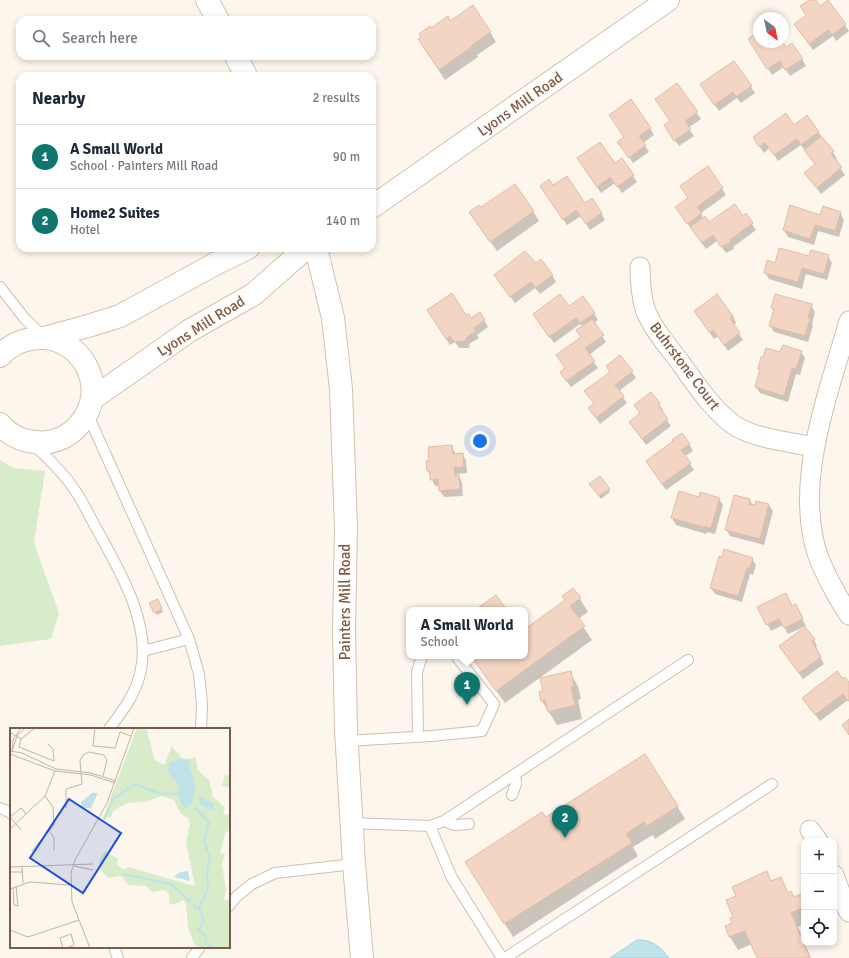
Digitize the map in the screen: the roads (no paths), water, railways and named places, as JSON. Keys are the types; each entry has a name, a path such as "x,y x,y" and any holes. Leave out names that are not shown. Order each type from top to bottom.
{"main road":[{"path":"208,0 216,16"},
{"name":"Lyons Mill Road","path":"376,204 668,0"},
{"path":"238,60 244,72"},
{"path":"0,356 17,343 26,340 44,338 120,316 240,252"},
{"name":"Lyons Mill Road","path":"0,424 10,434 30,442 54,441 64,437 74,430 81,422 90,406 189,331 254,294 301,252"},
{"name":"Painters Mill Road","path":"317,252 333,318 341,389 346,528 344,630 347,741 351,823 362,958"},
{"path":"44,338 60,341 68,345 79,355 88,367 93,389 90,406"}],"street":[{"name":"Buhrstone Court","path":"640,267 640,290 654,329 706,397 722,415 737,427 758,435 814,446"},
{"path":"849,321 814,446 809,495 811,525 818,555 833,591 849,615"},
{"path":"837,883 849,912"}],"lane":[{"path":"0,287 25,319 44,338"},
{"path":"90,406 189,639 199,674 202,704 201,728"},
{"path":"30,442 57,467 73,487 128,590 139,622 142,634 143,651 141,672 135,690 126,707 110,728"},
{"path":"143,651 189,639"},
{"path":"418,737 416,672 421,659"},
{"path":"347,741 418,737 482,731 494,704 458,659"},
{"path":"351,823 430,826 444,821 688,660"},
{"path":"512,795 516,784 515,774"},
{"path":"505,958 772,784"},
{"path":"0,808 10,813"},
{"path":"444,821 455,826 469,824"},
{"path":"430,826 452,878 502,958"},
{"path":"230,905 237,896 252,884 275,874 354,864"},
{"path":"114,948 118,958"},
{"path":"192,958 199,948"}],"water":[{"path":"637,940 655,944 663,950 669,958 610,958"}],"place":[{"name":"A Small World","path":"467,705"},
{"name":"Home2 Suites","path":"565,838"}]}
